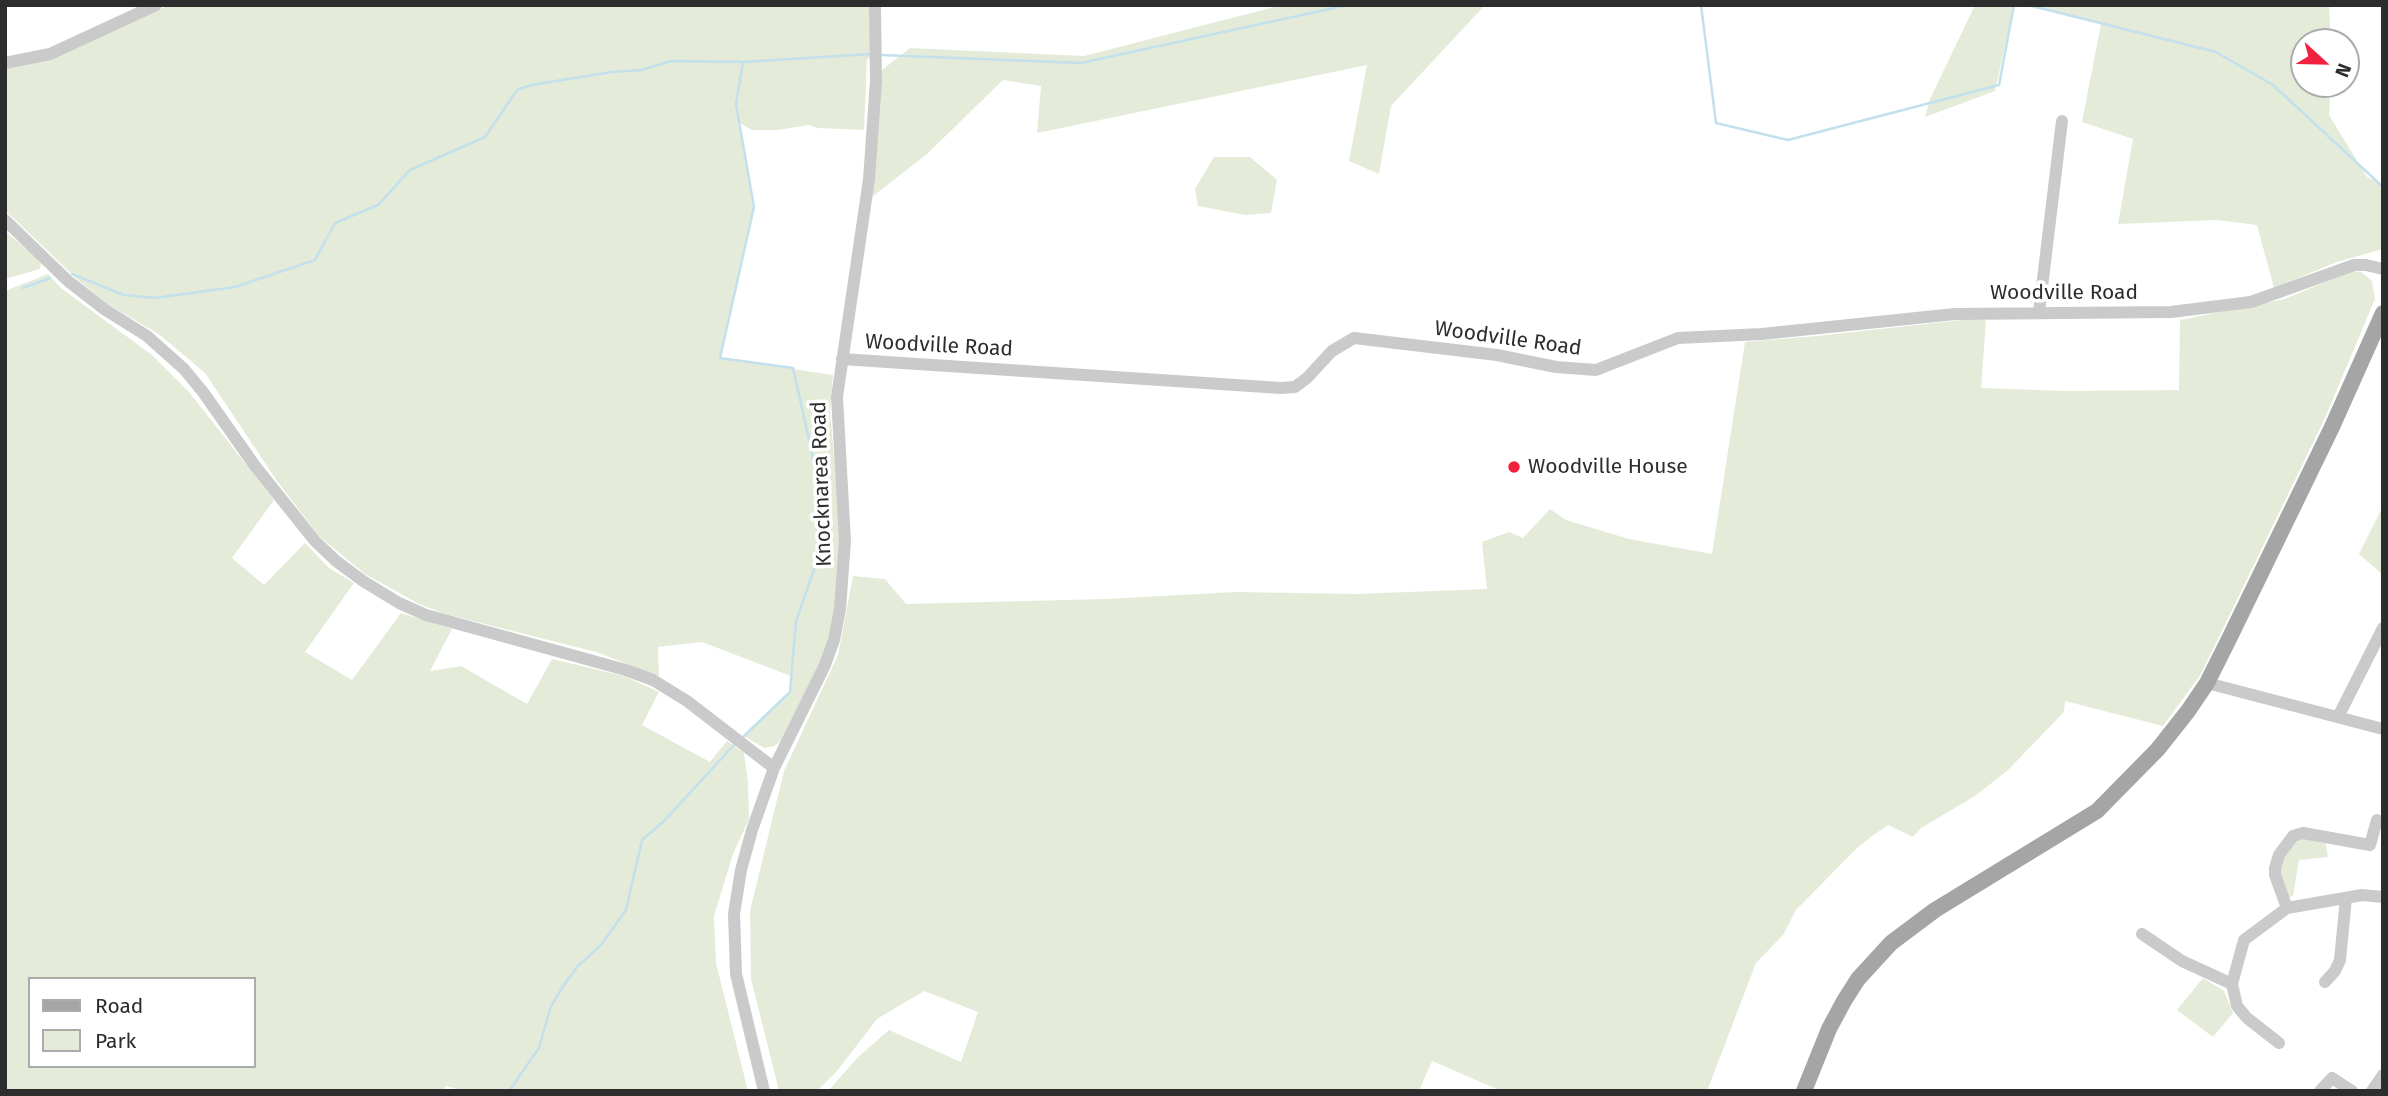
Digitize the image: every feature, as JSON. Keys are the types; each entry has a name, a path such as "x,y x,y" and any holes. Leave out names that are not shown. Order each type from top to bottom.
{"main road":[{"path":"1804,1091 1829,1029 1844,1001 1858,979 1891,943 1935,910 2097,811 2158,749 2207,683 2334,423 2383,313"}],"street":[{"path":"5,63 50,54 156,5"},
{"name":"Knocknarea Road","path":"764,1091 738,981 734,922 741,870 752,830 774,768 825,665 834,640 840,609 845,529 837,418 842,359 869,179 876,65 875,5"},
{"path":"2039,312 2062,121"},
{"path":"5,220 68,281 147,337 184,369 203,391 255,466 315,541 363,581 399,603 426,615 626,670 653,680 687,701 774,768"},
{"name":"Woodville Road","path":"842,359 1281,388 1294,387 1307,378 1332,351 1354,338 1497,355 1556,367 1596,370 1678,338 1762,334 1955,314 2171,312 2257,300 2354,265 2383,269"},
{"path":"2338,717 2383,628"},
{"path":"2207,683 2383,729"},
{"path":"2287,908 2275,868 2279,855 2293,836 2302,833 2370,845 2378,820"},
{"path":"2279,1043 2247,1018 2237,1006 2232,984 2244,940 2287,908 2361,895 2383,897"},
{"path":"2325,982 2340,960 2346,898"},
{"path":"2142,934 2182,961 2232,984"},
{"path":"2372,1091 2383,1075"},
{"path":"2320,1091 2332,1078 2352,1091"}],"green space":[{"path":"169,5 870,5 871,58 867,59 864,130 817,128 809,125 778,130 752,130 738,122 754,207 720,358 833,375 830,411 840,525 837,597 829,640 820,665 782,739 775,746 764,748 744,736 790,692 791,676 702,642 658,647 659,676 596,652 445,614 419,604 365,574 319,536 277,481 205,373 160,335 106,303 79,281 5,210 5,68 54,58"},
{"path":"1282,5 1485,5 1391,106 1379,174 1349,161 1367,65 1037,133 1041,86 1003,80 927,154 872,197 882,70 910,48 1084,56"},
{"path":"1975,5 2014,5 1995,91 1925,117 1930,99"},
{"path":"2028,5 2329,5 2330,28 2290,28 2290,98 2330,98 2329,115 2367,177 2383,184 2383,249 2337,262 2274,288 2257,225 2217,220 2118,224 2133,139 2082,122 2101,24"},
{"path":"1214,157 1250,157 1277,180 1271,213 1245,215 1198,206 1195,189"},
{"path":"5,231 37,258 41,264 40,269 5,279"},
{"path":"2351,271 2361,272 2372,281 2375,299 2325,418 2201,674 2163,726 2065,701 2064,712 2007,771 1975,796 1921,828 1913,837 1888,825 1872,836 1796,910 1783,935 1756,963 1707,1091 1501,1091 1432,1061 1419,1091 828,1091 858,1057 889,1030 961,1062 978,1012 924,991 877,1019 837,1071 817,1091 779,1091 751,979 750,911 784,771 838,655 853,576 885,579 906,604 1106,599 1235,592 1356,594 1487,589 1482,542 1509,532 1523,538 1550,509 1566,520 1629,539 1712,554 1745,342 1971,319 1986,320 1981,388 2066,391 2179,390 2180,320 2285,299"},
{"path":"48,274 61,288 152,355 189,392 274,500 232,558 264,585 305,543 329,568 354,583 305,652 352,680 401,613 452,629 430,671 461,666 527,704 552,659 624,676 659,692 642,725 710,762 727,741 744,753 749,819 733,854 714,916 716,963 748,1091 464,1091 446,1086 443,1091 5,1091 5,291"},
{"path":"2383,506 2383,575 2359,554"},
{"path":"2307,838 2326,844 2328,857 2299,860 2293,896 2286,898 2279,867 2298,839"},
{"path":"2203,978 2224,991 2233,1013 2213,1037 2177,1010"}],"waterway":[{"path":"881,55 1081,63 1348,5"},
{"path":"1701,5 1716,123 1788,140 1999,85 2014,5"},
{"path":"2028,5 2216,52 2273,85 2383,187"},
{"path":"72,274 124,295 155,298 235,287 315,260 335,223 378,205 410,170 485,137 517,90 531,85 642,70 671,61 743,62 871,54"},
{"path":"743,62 736,104 754,207 720,358 793,368 820,490 822,547 796,621 790,692 744,736"},
{"path":"23,288 50,278"},
{"path":"509,1091 539,1048 551,1006 564,985 577,967 601,945 626,910 642,840 664,821 734,745"}],"place":[{"name":"Woodville House","path":"1514,467"}]}
